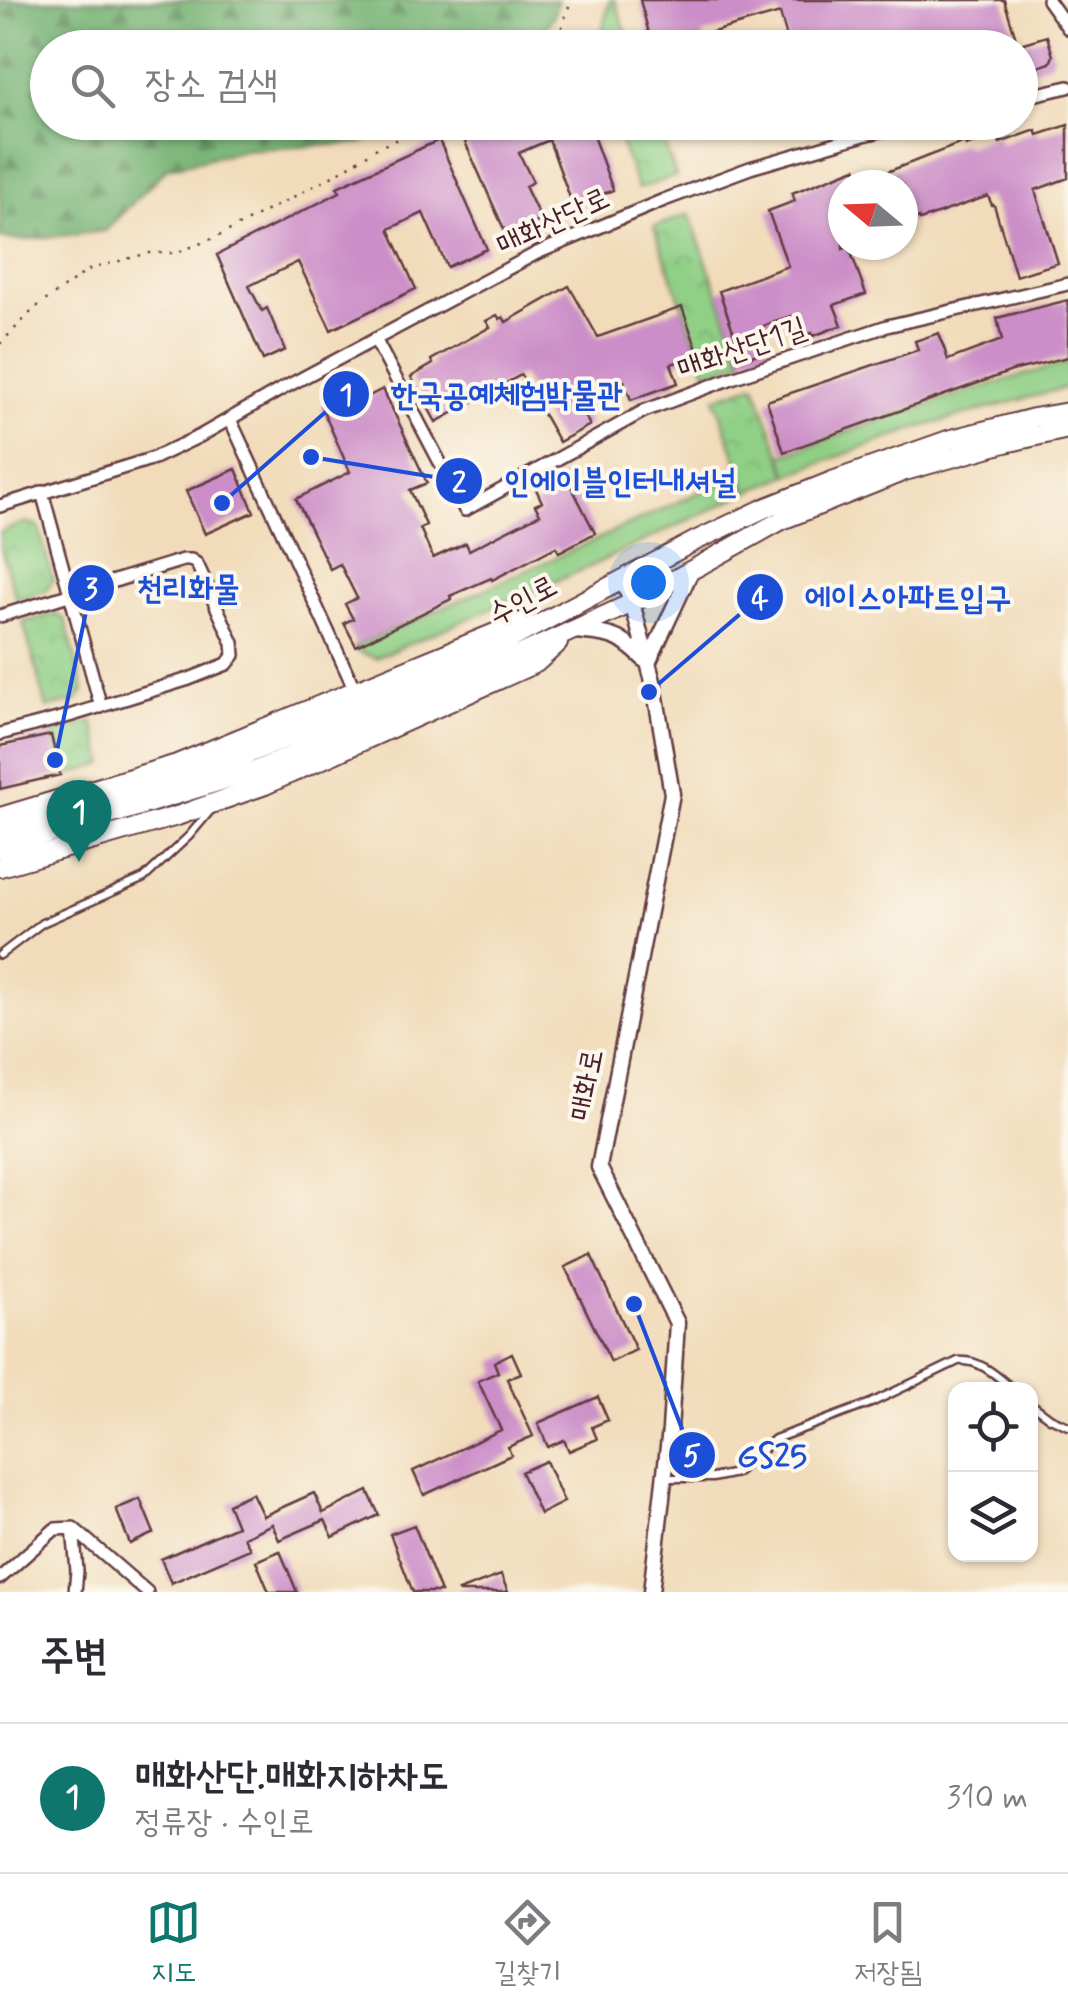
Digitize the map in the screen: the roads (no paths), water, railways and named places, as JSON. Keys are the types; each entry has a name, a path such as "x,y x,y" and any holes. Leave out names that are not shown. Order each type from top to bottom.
{"main road":[{"name":"수인로","path":"0,832 243,756 425,681 767,506 832,480 948,440 1068,412"},
{"name":"수인로","path":"0,849 257,770 404,708 632,603 782,520 905,471 1068,430"},
{"path":"0,817 178,764 521,621 558,613"},
{"path":"0,867 177,816 265,785 536,663 572,630"}],"street":[{"path":"1048,0 1068,28"},
{"path":"1038,94 1068,87"},
{"name":"매화산단로","path":"0,506 154,458 537,253 750,168 847,140"},
{"name":"매화산단1길","path":"376,339 464,510 644,411 732,378 887,326 1068,284"},
{"path":"230,419 355,690"},
{"path":"42,492 101,707"},
{"path":"0,616 191,560 197,564 233,642 234,655 226,664 101,707 0,734"},
{"path":"572,630 607,634 625,641 648,664 692,569"},
{"name":"매화로","path":"622,580 648,664 672,794 599,1166 677,1323 670,1429 651,1592"},
{"path":"73,1528 75,1592"},
{"path":"0,1578 54,1530 73,1528 147,1592"}],"lane":[{"path":"0,955 42,923 144,878 219,801"},
{"path":"664,1478 712,1478 736,1473 775,1439 871,1403 965,1360 987,1368 1004,1382"},
{"path":"1038,1409 1068,1426"}],"place":[{"name":"인에이블인터내셔널","path":"311,457"},
{"name":"한국공예체험박물관","path":"222,503"},
{"name":"에이스아파트입구","path":"649,692"},
{"name":"천리화물","path":"55,760"},
{"name":"매화산단.매화지하차도","path":"79,862"},
{"name":"GS25","path":"634,1304"}]}
